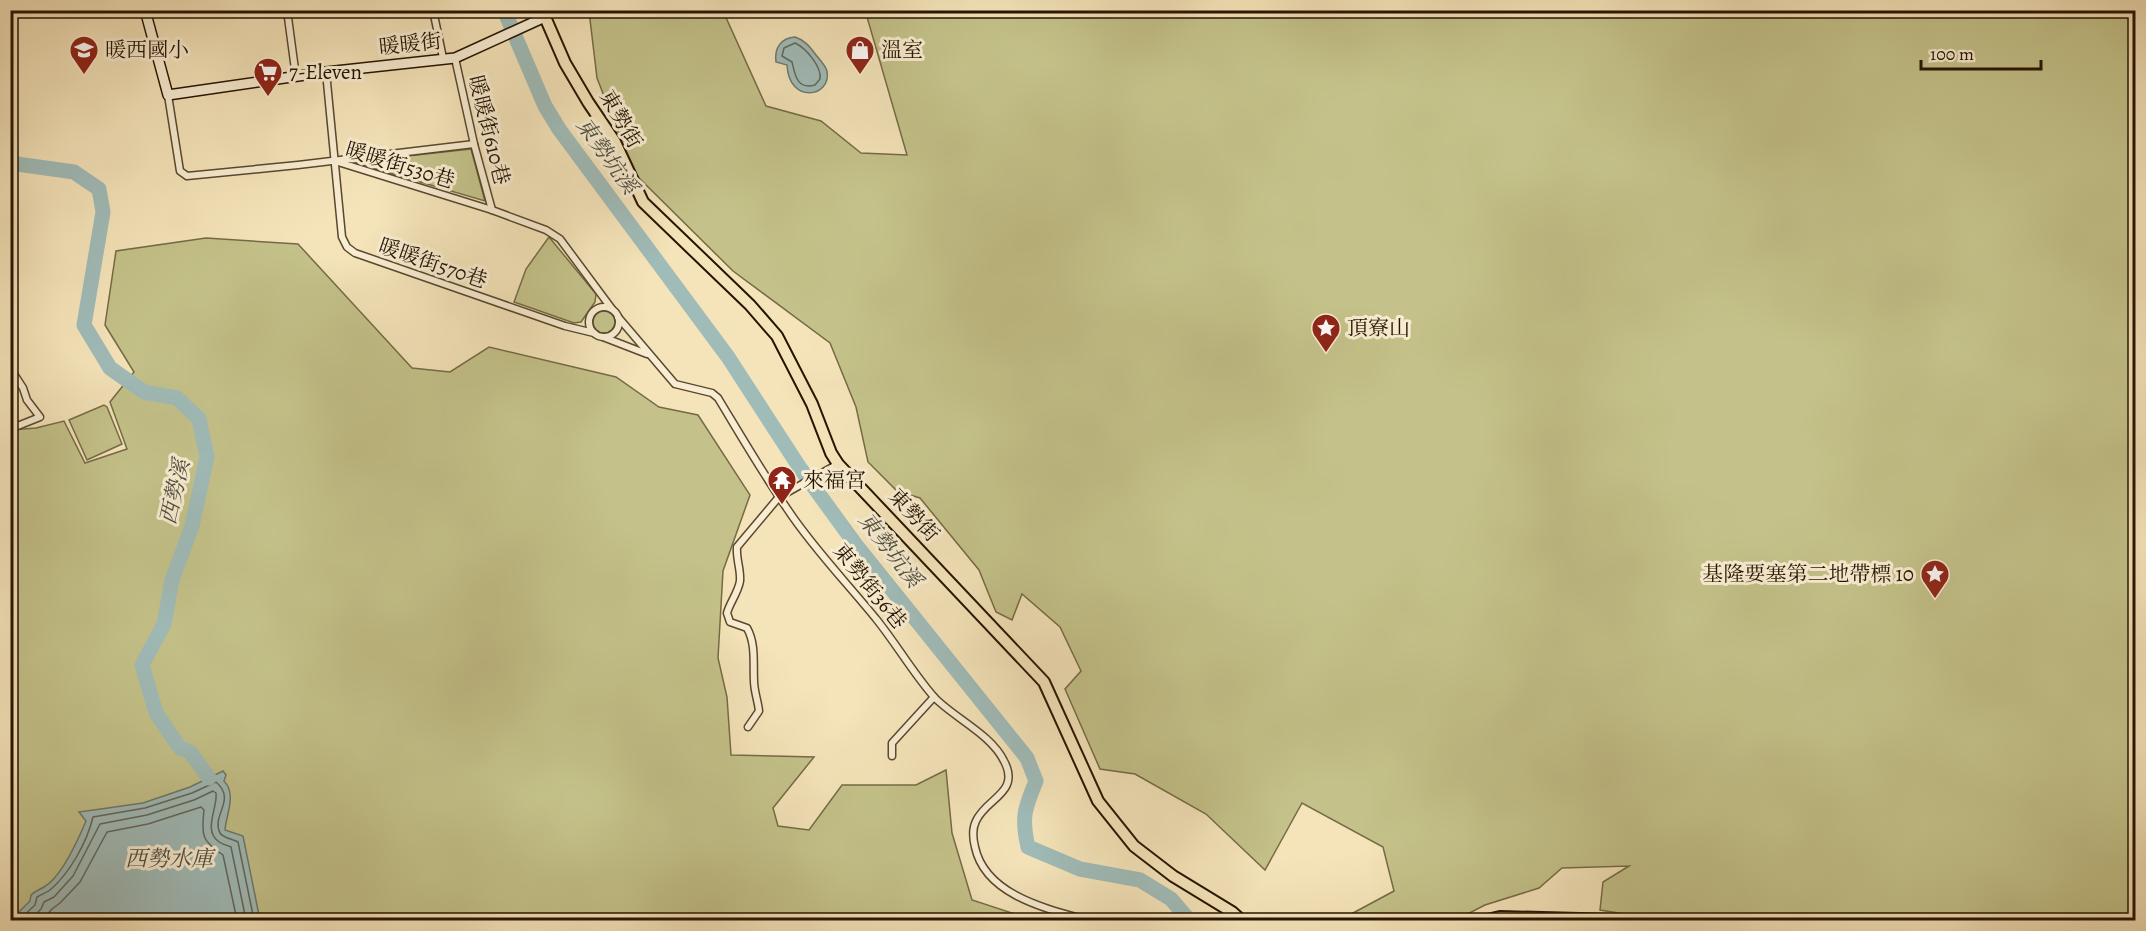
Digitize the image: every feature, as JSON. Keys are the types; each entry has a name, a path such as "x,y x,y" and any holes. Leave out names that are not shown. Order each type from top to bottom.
{"main road":[{"name":"東勢街","path":"542,16 565,63 615,142 643,202 750,305 777,336 812,404 831,453 838,464 1044,682 1098,801 1134,846 1173,876 1241,921"},
{"path":"1487,921 1500,917 1617,921"}],"street":[{"path":"145,10 168,94"},
{"path":"287,10 296,77"},
{"path":"433,10 443,58"},
{"name":"暖暖街","path":"168,94 326,72 455,58 542,16"},
{"name":"暖暖街610巷","path":"455,58 474,144 492,210"},
{"name":"暖暖街570巷","path":"326,72 342,237 347,247 355,253 565,326 594,333"},
{"name":"暖暖街530巷","path":"168,94 180,171 187,176 335,161 492,210 546,230 560,239 612,309"},
{"path":"335,161 474,144"},
{"path":"648,354 594,333 589,325 593,311 602,307 612,309 675,384 712,393 718,398 779,497"},
{"path":"603,337 616,331 618,317"},
{"path":"10,368 27,400 40,417 10,429"},
{"path":"748,727 759,711 754,684 751,635 747,628 730,622 727,613 741,579 736,556 737,547 779,497 838,464"},
{"name":"東勢街36巷","path":"779,497 878,621 934,697 995,748 1003,759 1008,770 1006,788 975,821 973,836 977,857 983,867 1006,890 1027,901 1087,921"},
{"path":"892,756 892,743 934,697"}],"shaded area":[{"path":"589,11 723,11 766,106 821,121 861,153 907,155 867,17 872,11 2135,11 2136,585 2129,666 2136,667 2135,920 1663,920 1600,910 1603,882 1629,866 1562,868 1539,888 1485,905 1456,920 1340,920 1394,891 1383,847 1302,803 1265,870 1206,814 1135,774 1100,769 1065,689 1081,671 1060,627 1022,594 1012,620 996,612 979,570 920,498 897,491 868,462 856,407 830,343 733,271 634,173 597,78"},
{"path":"471,149 485,201 352,162"},
{"path":"549,237 596,294 595,302 581,322 574,323 514,302 526,269"},
{"path":"206,238 298,244 412,368 450,372 489,347 616,377 659,407 698,415 750,495 723,571 718,658 727,697 731,755 814,757 773,808 778,826 809,830 842,785 916,785 946,770 952,833 972,900 1033,920 11,920 11,430 36,428 64,421 85,463 127,449 110,402 134,372 105,325 116,251"},
{"path":"604,311 612,314 615,322 612,330 604,333 596,330 593,322 596,314"},
{"path":"104,405 107,407 122,444 87,460 69,420"}],"water":[{"path":"795,37 807,44 827,71 827,80 817,91 810,93 802,91 789,78 787,65 776,62 777,48 786,39"},
{"name":"西勢水庫","path":"223,771 226,775 224,781 230,792 225,830 243,836 260,920 11,920 30,901 31,895 51,882 63,867 86,821 79,812 143,803 190,787"}],"waterway":[{"name":"東勢坑溪","path":"504,10 545,106 559,129 728,357 800,468 856,545 1027,758 1036,781 1025,813 1028,847 1080,869 1140,880 1171,899 1189,920"},
{"name":"西勢溪","path":"10,163 74,172 99,189 103,212 84,325 110,368 144,392 177,398 199,419 207,457 192,526 172,580 164,624 142,665 156,713 180,748 190,752 209,778"}],"place":[{"name":"暖西國小","path":"84,76"},
{"name":"溫室","path":"860,76"},
{"name":"7-Eleven","path":"268,98"},
{"name":"頂寮山","path":"1326,354"},
{"name":"來福宮","path":"782,506"},
{"name":"基隆要塞第二地帶標 10","path":"1935,600"}]}
